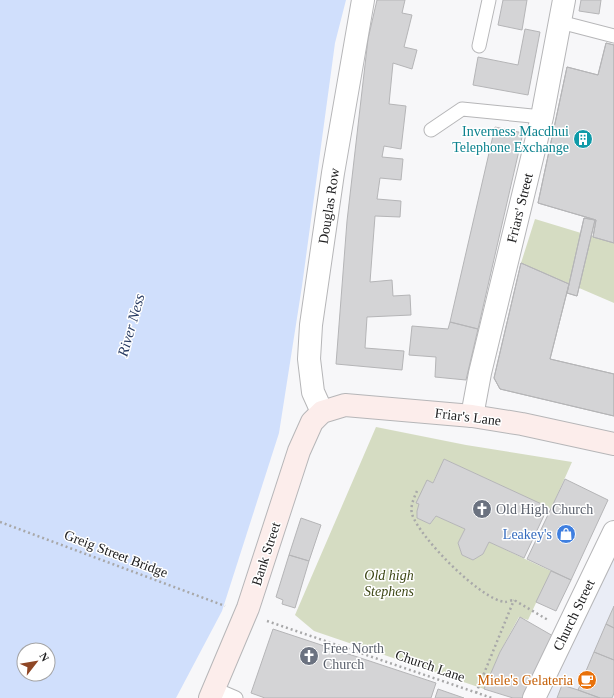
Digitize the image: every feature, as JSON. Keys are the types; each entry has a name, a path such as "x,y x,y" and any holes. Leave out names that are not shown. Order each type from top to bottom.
{"main road":[{"name":"Friar's Lane","path":"322,412 345,405 472,416 522,424 614,444"},
{"name":"Bank Street","path":"212,694 248,608 299,451 312,422 322,412"}],"street":[{"name":"Douglas Row","path":"322,412 314,392 310,359 311,325 333,173 363,0"},
{"name":"Friars' Street","path":"472,416 482,366 542,117 564,0"},
{"name":"Church Street","path":"534,698 614,532"}],"lane":[{"path":"479,46 489,0"},
{"path":"560,22 614,36"},
{"path":"431,130 462,109 542,117"},
{"path":"212,694 236,698"}],"path":[{"path":"417,491 412,506 412,514 423,532 445,560 466,579 489,594 504,602 514,600 549,620"},
{"name":"Greig Street Bridge","path":"0,522 225,606"},
{"path":"476,693 514,600"},
{"name":"Church Lane","path":"263,619 492,698"}],"shaded area":[{"path":"614,546 614,698 537,698"}],"green space":[{"path":"535,219 614,243 614,303 521,263"},
{"name":"Old high Stephens","path":"376,427 466,445 572,462 551,509 444,459 418,508 417,518 430,524 436,516 465,529 458,543 462,555 473,560 483,554 489,542 551,571 528,620 519,617 500,652 484,689 314,631 295,615"}],"water":[{"name":"River Ness","path":"0,0 346,0 335,43 302,286 279,433 222,611 176,698 0,698"}],"building":[{"path":"377,0 405,0 402,13 412,15 404,47 417,50 412,69 393,63 389,104 406,106 401,149 384,146 382,157 403,159 401,180 380,178 377,199 401,201 400,217 375,216 370,282 392,280 393,296 410,295 411,315 367,317 365,348 404,351 402,370 336,364 347,221 368,39"},
{"path":"503,0 527,0 522,30 498,25"},
{"path":"581,0 601,0 599,14 579,11"},
{"path":"525,29 540,32 528,95 473,85 478,57 518,65"},
{"name":"Inverness Macdhui Telephone Exchange","path":"606,43 614,45 614,243 593,237 596,220 538,203 567,67 598,75"},
{"name":"Inverness Macdhui Telephone Exchange","path":"606,43 614,45 614,243 593,237 596,220 538,203 567,67 598,75"},
{"path":"495,127 523,133 478,329 450,322"},
{"path":"584,218 595,220 577,296 567,293"},
{"path":"584,218 595,220 577,296 567,293"},
{"path":"521,263 569,284 550,359 614,374 614,416 500,389 494,378"},
{"path":"521,263 569,284 550,359 614,374 614,416 500,389 494,378"},
{"path":"450,322 478,329 466,380 435,377 436,357 409,355 412,326 448,329"},
{"name":"Old High Church","path":"444,459 548,507 524,558 489,542 483,554 473,560 462,555 458,543 465,529 436,516 430,524 417,518 419,504 416,503 427,480 433,483"},
{"name":"Leakey's","path":"565,479 608,500 571,580 527,559"},
{"path":"301,518 321,525 309,561 289,555"},
{"path":"289,555 309,561 295,608 282,604 283,600 276,597"},
{"path":"551,571 571,580 556,611 536,602"},
{"path":"614,606 614,628 606,624"},
{"path":"520,617 553,636 525,698 513,698 484,689 500,652"},
{"path":"606,624 614,628 614,660 594,652"},
{"name":"Free North Church","path":"273,629 436,683 431,698 265,698 251,693"},
{"path":"594,652 614,660 614,693 612,698 600,698 578,690"},
{"path":"562,685 578,690 600,698 557,698"},
{"path":"438,689 464,698 435,698"}],"place":[{"name":"Inverness Macdhui Telephone Exchange","path":"583,139"},
{"name":"Old High Church","path":"482,509"},
{"name":"Leakey's","path":"566,534"},
{"name":"Free North Church","path":"309,656"},
{"name":"Miele's Gelateria","path":"587,680"}]}
